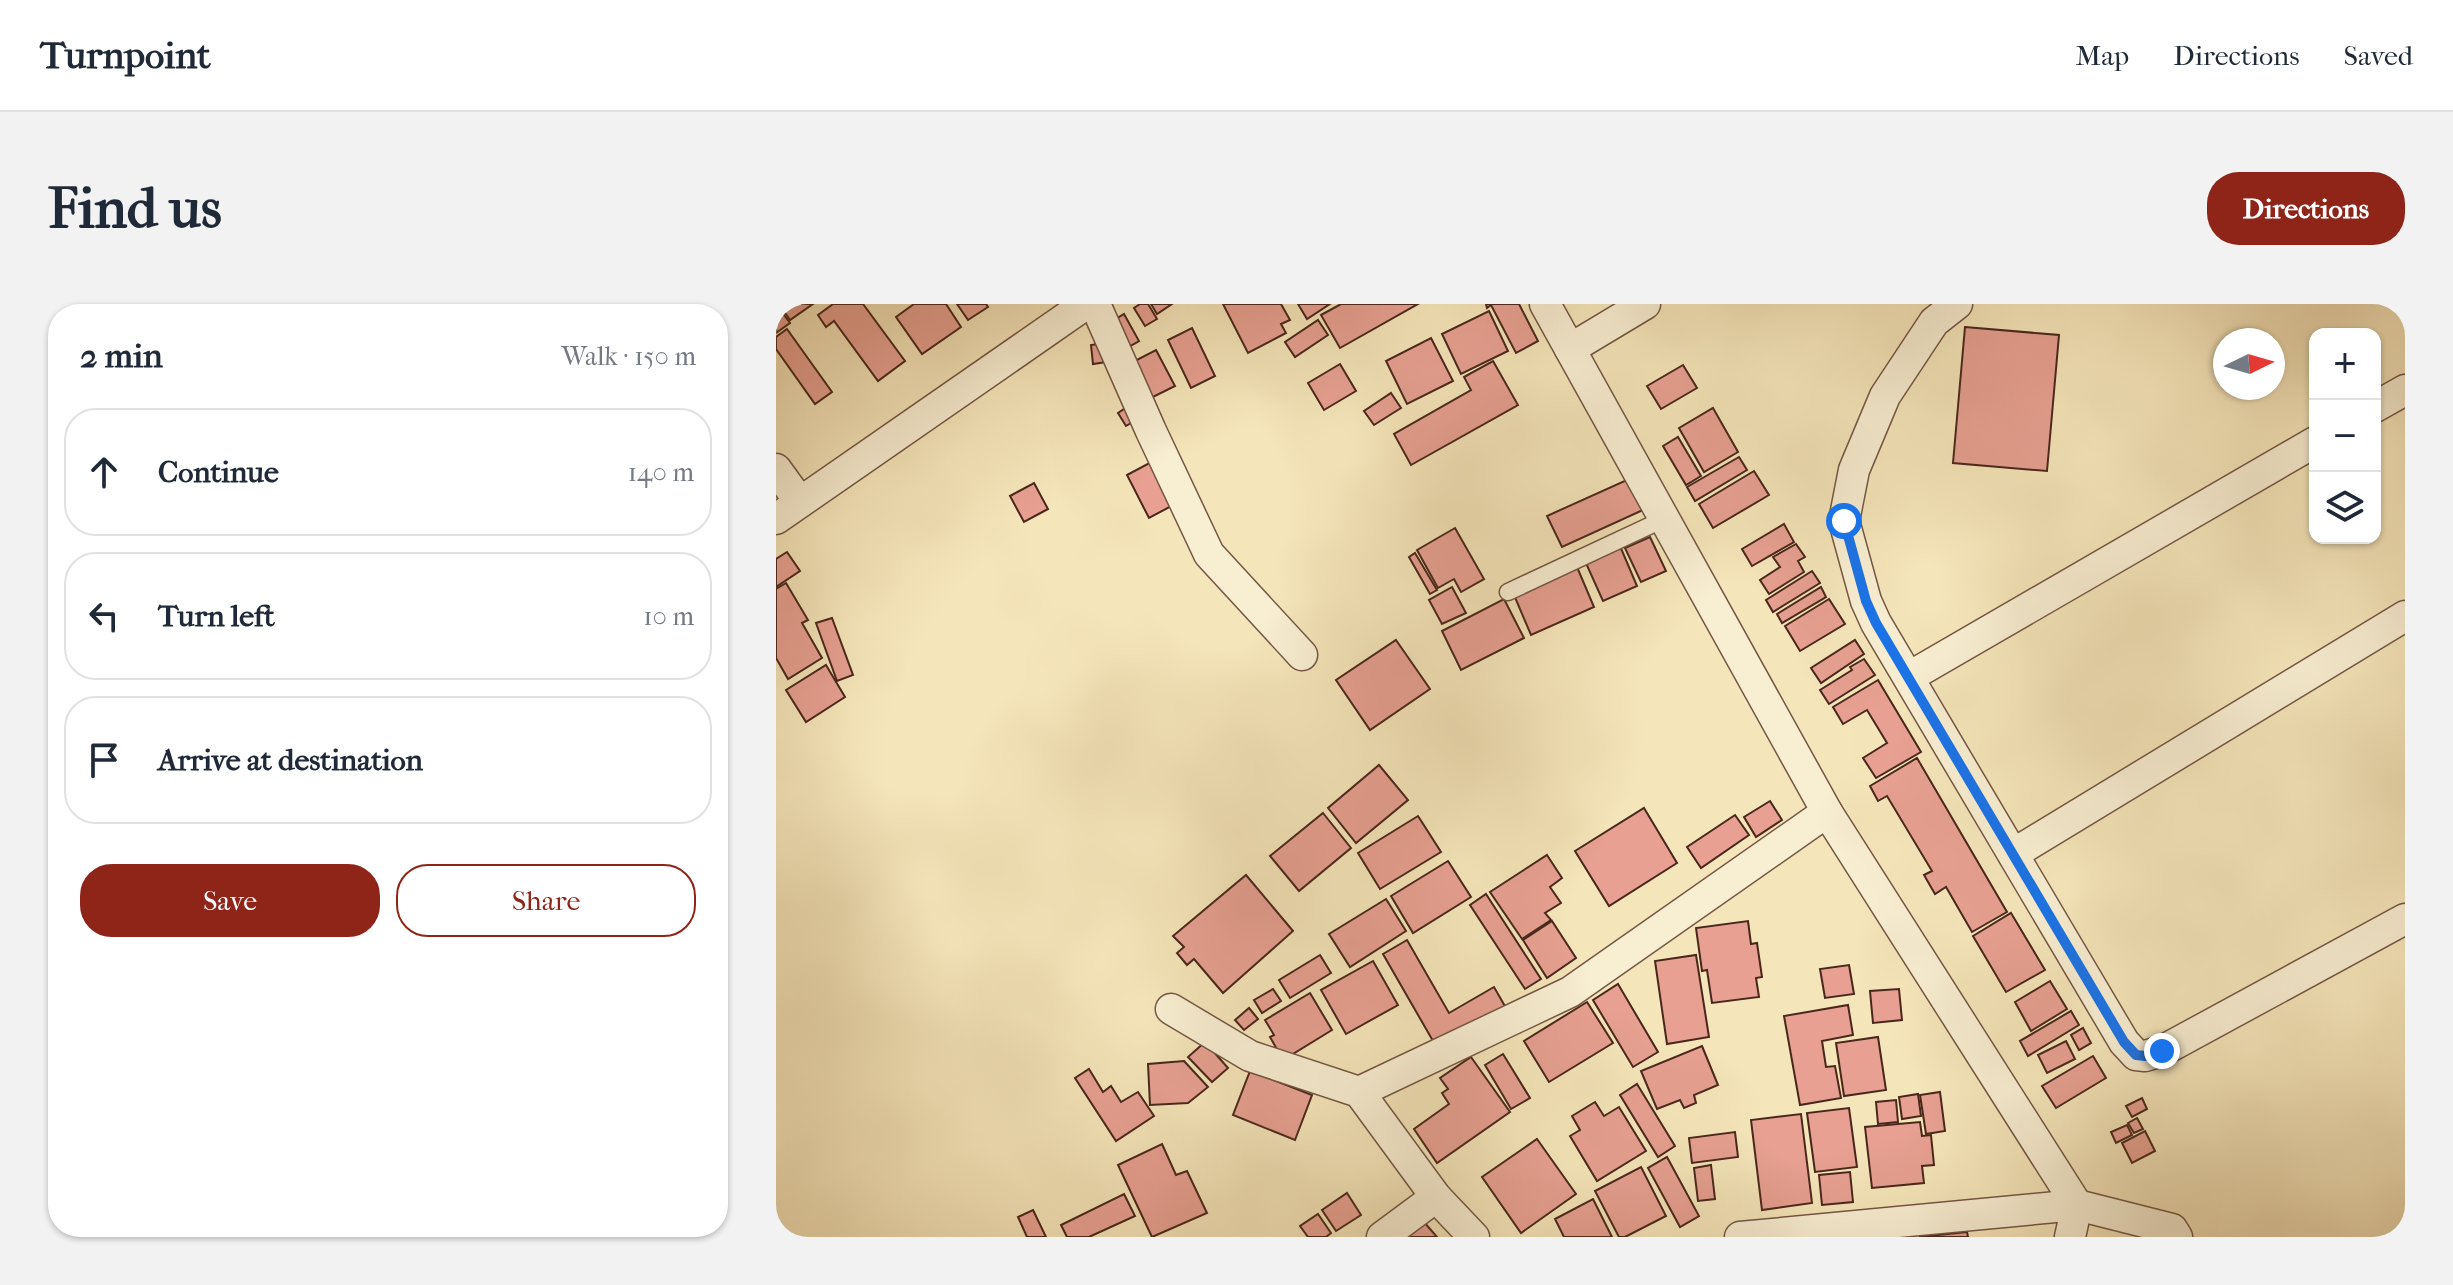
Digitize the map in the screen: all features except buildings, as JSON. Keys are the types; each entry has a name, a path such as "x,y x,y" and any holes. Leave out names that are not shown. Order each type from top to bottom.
{"street":[{"path":"776,469 788,511 1086,304"},
{"path":"1095,304 1209,554 1302,655"},
{"path":"1545,304 1827,812 2077,1205 2070,1237"},
{"path":"1570,349 1645,304"},
{"path":"1957,304 1934,322 1885,396 1854,470 1844,521 1866,601 2124,1042 2136,1055 2162,1051 2405,919"},
{"path":"2381,404 2405,390"},
{"path":"1909,677 2309,445"},
{"path":"2013,854 2405,616"},
{"path":"1359,1092 1570,992 1827,812"},
{"path":"1171,1009 1250,1056 1359,1092 1436,1197 1474,1237"},
{"path":"1382,1237 1436,1197"},
{"path":"1740,1237 2077,1205 2172,1229 2177,1237"}],"lane":[{"path":"1508,592 1664,519"}],"route":[{"path":"1844,521 1866,601 1876,623 2124,1042 2136,1055 2162,1051"}]}
